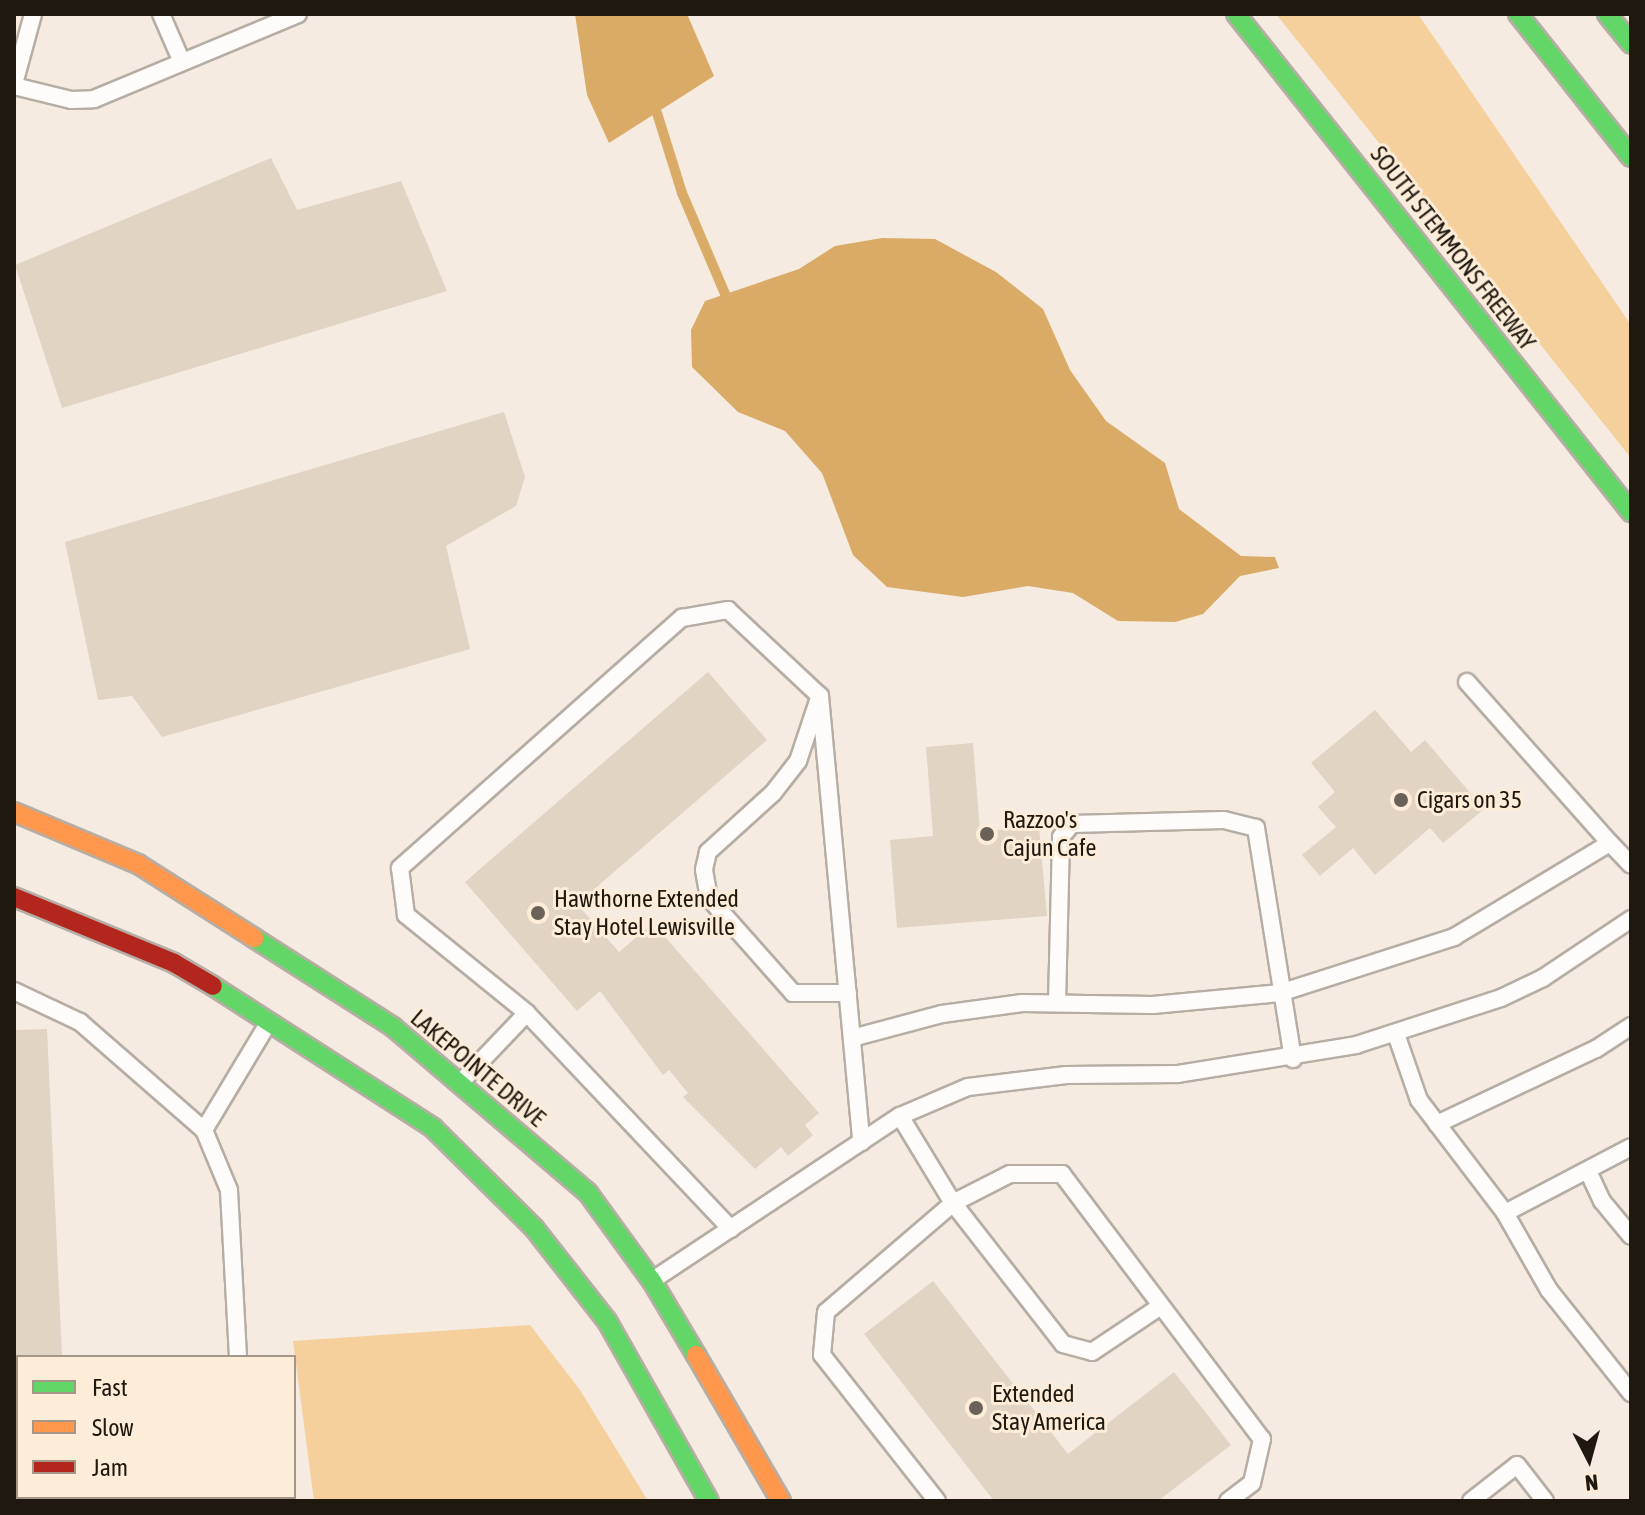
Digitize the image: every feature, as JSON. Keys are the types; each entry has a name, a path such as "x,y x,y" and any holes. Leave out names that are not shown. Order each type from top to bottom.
{"main road":[{"name":"SOUTH STEMMONS FREEWAY","path":"1236,14 1631,512"},
{"path":"1518,14 1631,157"},
{"path":"1607,14 1631,44"},
{"path":"1580,92 1631,183"},
{"name":"LAKEPOINTE DRIVE","path":"14,812 138,864 393,1027 588,1193 781,1501"},
{"path":"14,897 174,963 271,1020 433,1128 534,1228 612,1316 709,1501"}],"lane":[{"path":"33,14 14,85 71,100 94,99 298,14"},
{"path":"161,14 182,62"},
{"path":"731,1229 527,1013 406,915 400,868 682,618 728,610 820,696 861,1142"},
{"path":"1467,682 1631,865"},
{"path":"820,696 798,761 773,793 708,852 704,870 709,898 793,993 848,993"},
{"path":"1057,1003 1061,837 1072,824 1224,820 1256,828 1293,1059"},
{"path":"852,1038 942,1014 1057,1003 1153,1005 1280,993 1454,937 1610,843"},
{"path":"646,1286 900,1116 968,1087 1066,1075 1177,1074 1293,1059 1396,1034 1543,978 1631,919"},
{"path":"14,991 80,1022 204,1130 229,1190 238,1355"},
{"path":"461,1082 527,1013"},
{"path":"204,1130 271,1020"},
{"path":"1437,1124 1596,1049 1631,1026"},
{"path":"1396,1034 1419,1100 1505,1213 1549,1290 1631,1393"},
{"path":"900,1116 953,1203 1063,1344 1092,1352 1161,1306"},
{"path":"1505,1213 1631,1147"},
{"path":"1588,1171 1602,1201 1631,1236"},
{"path":"937,1501 822,1355 826,1312 953,1203 1010,1174 1062,1174 1262,1439 1252,1483 1228,1501"},
{"path":"1471,1501 1517,1465 1545,1501"}],"shaded area":[{"path":"575,14 687,14 714,76 609,143 587,95"},
{"path":"1276,14 1418,14 1631,325 1631,458"},
{"path":"882,238 935,239 996,272 1043,309 1070,370 1106,421 1165,463 1179,509 1241,556 1275,557 1279,568 1240,576 1203,614 1175,622 1118,621 1073,593 1028,586 963,597 887,587 853,555 822,473 785,431 738,412 692,367 691,330 705,301 799,269 835,246"},
{"path":"530,1325 580,1390 648,1501 314,1501 293,1341"}],"building":[{"path":"271,158 297,210 401,181 447,291 62,408 15,265"},
{"path":"504,412 525,477 516,506 446,546 470,649 162,737 132,696 98,700 65,542"},
{"name":"Hawthorne Extended Stay Hotel Lewisville","path":"708,672 767,740 577,904 619,952 653,923 819,1113 805,1125 813,1135 788,1156 781,1147 755,1169 683,1097 688,1093 669,1070 663,1075 600,991 577,1011 465,882"},
{"name":"Cigars on 35","path":"1375,710 1411,752 1425,740 1484,809 1443,843 1430,828 1375,875 1353,848 1320,876 1302,855 1336,827 1318,807 1335,792 1311,763"},
{"name":"Razzoo's Cajun Cafe","path":"973,743 980,831 1039,827 1047,916 897,928 890,840 933,836 926,747"},
{"path":"47,1029 62,1355 16,1355 16,1499 68,1501 14,1501 14,1030"},
{"name":"Extended Stay America","path":"933,1281 1068,1454 1174,1372 1231,1445 1158,1501 994,1501 864,1334"}],"waterway":[{"path":"657,113 682,193 725,294"}],"traffic: fast":[{"path":"1236,14 1631,512"},
{"path":"1518,14 1631,157"},
{"path":"1607,14 1631,44"},
{"path":"254,938 393,1027 588,1193 652,1281 696,1355"},
{"path":"213,986 433,1128 534,1228 607,1321 709,1501"}],"traffic: slow":[{"path":"14,812 138,864 254,938"},
{"path":"696,1355 781,1501"}],"traffic: jam":[{"path":"14,897 174,963 213,986"}],"place":[{"name":"Cigars on 35","path":"1401,800"},
{"name":"Razzoo's Cajun Cafe","path":"987,834"},
{"name":"Hawthorne Extended Stay Hotel Lewisville","path":"538,913"},
{"name":"Extended Stay America","path":"976,1408"}]}
